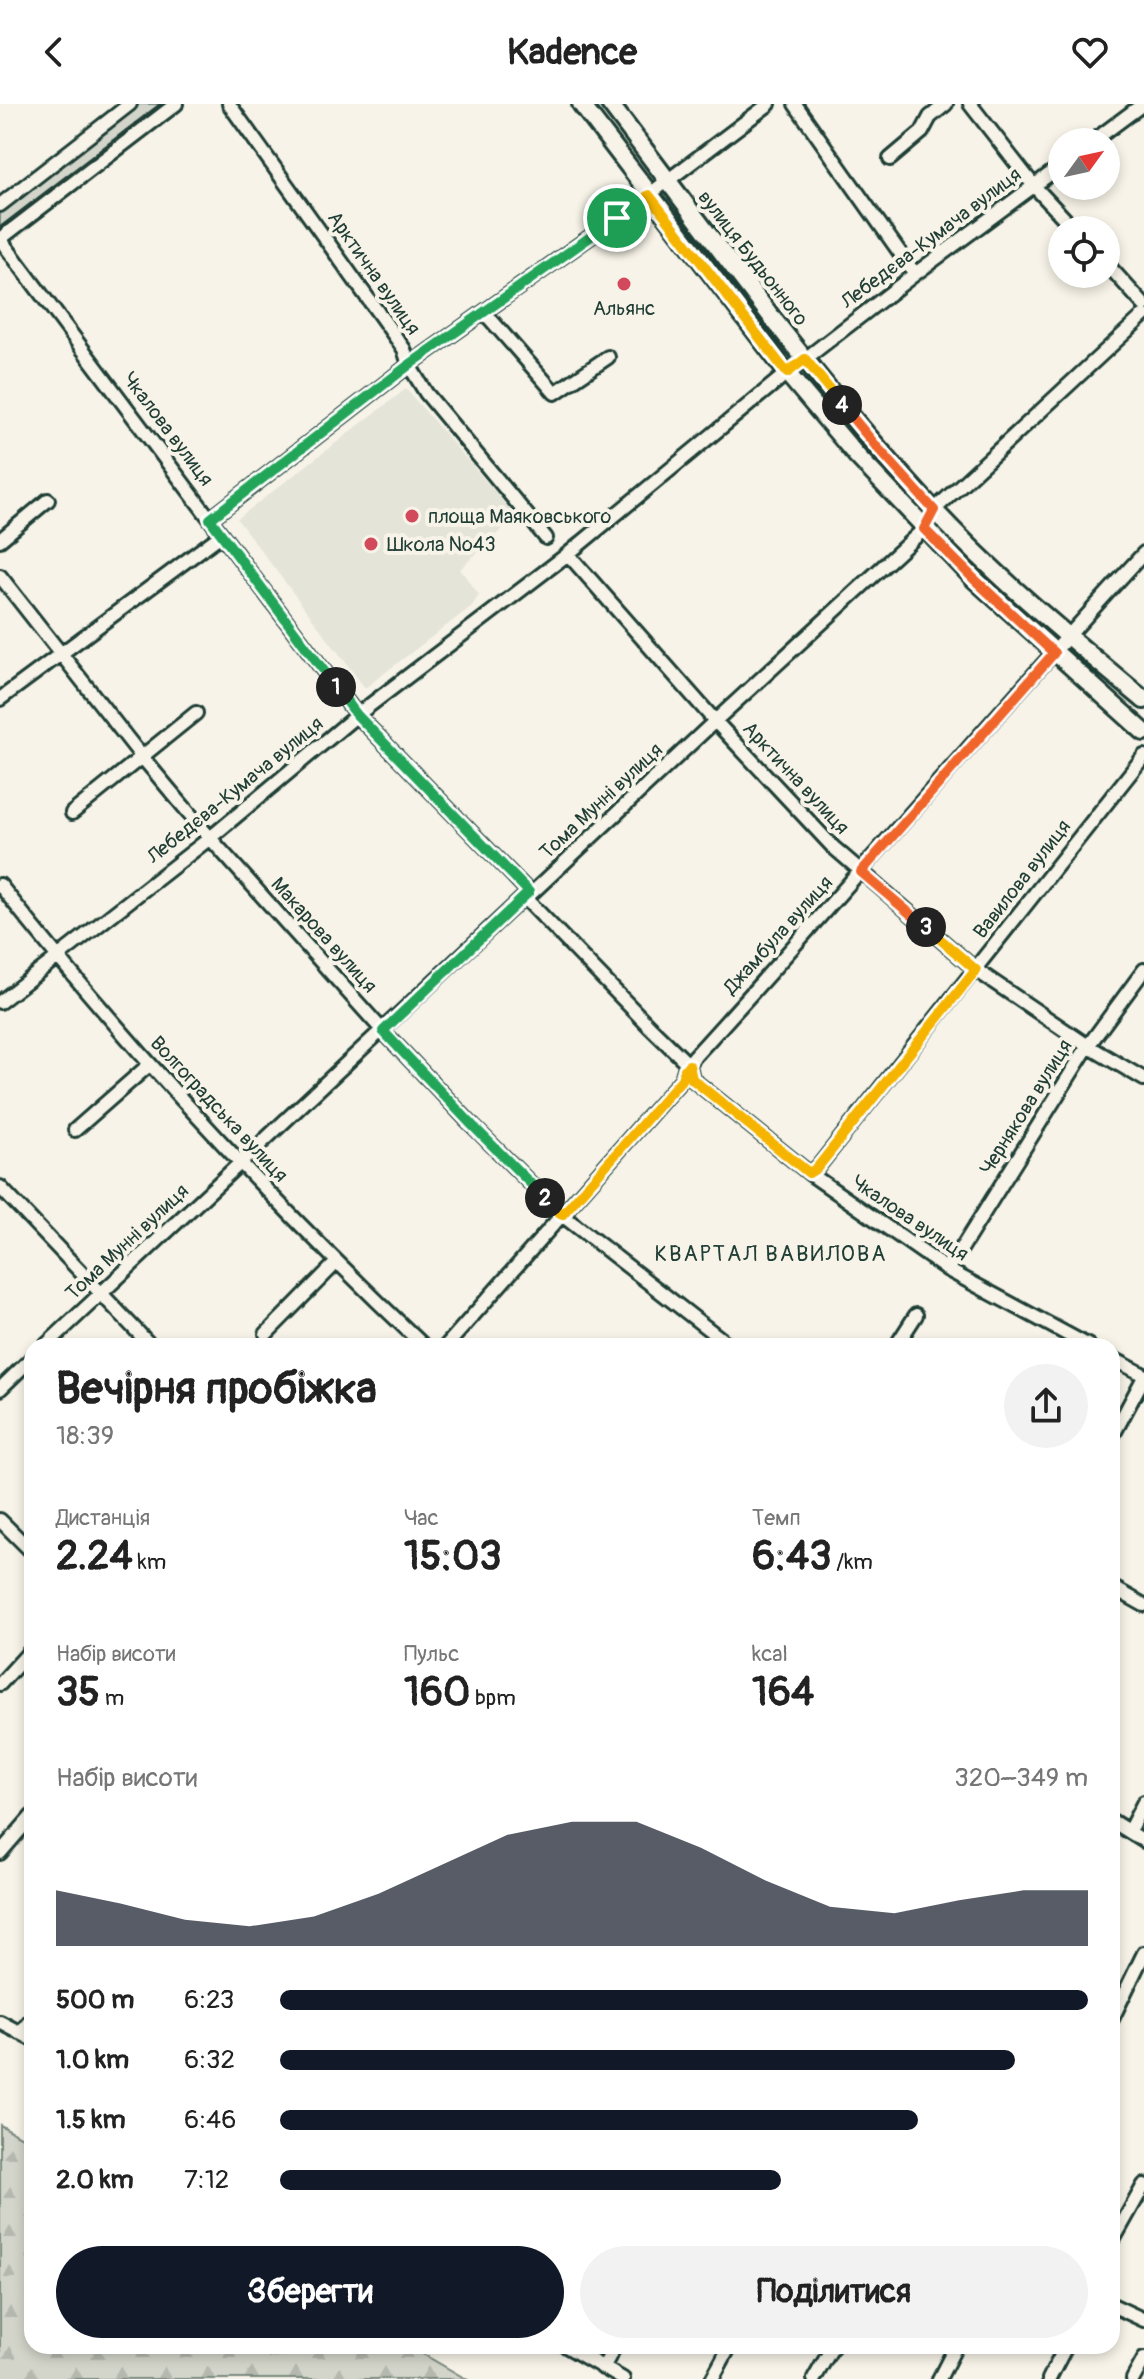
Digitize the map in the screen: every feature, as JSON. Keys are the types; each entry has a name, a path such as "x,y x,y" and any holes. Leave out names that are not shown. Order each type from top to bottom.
{"main road":[{"path":"581,104 787,373 857,456 974,579 1144,732"},
{"name":"вулиця Будьонного","path":"610,104 805,359 876,446 987,564 1144,700"}],"street":[{"path":"0,205 130,104"},
{"path":"0,239 176,104"},
{"name":"Арктична вулиця","path":"229,104 404,349 409,365 426,393 546,538"},
{"path":"210,519 409,365 649,195 769,104"},
{"path":"795,104 915,274"},
{"path":"890,159 922,132 930,117 946,104"},
{"path":"970,104 1034,186 1062,216"},
{"path":"1111,128 1143,104"},
{"name":"Лебедєва-Кумача вулиця","path":"0,1002 210,838 357,715 568,554 787,373 1048,176"},
{"name":"Чкалова вулиця","path":"0,239 357,715 689,1065 692,1079 809,1173 948,1270 1074,1338"},
{"path":"1120,278 1144,305"},
{"path":"485,313 555,393 608,357"},
{"name":"Тома Мунні вулиця","path":"54,1338 527,894 533,892 924,529 934,510 1144,315"},
{"path":"0,540 48,500"},
{"path":"0,699 221,535"},
{"name":"Джамбула вулиця","path":"453,1338 682,1079 685,1069 1144,553"},
{"name":"Арктична вулиця","path":"568,554 715,721 833,847 976,970 1088,1046 1144,1079"},
{"name":"Макарова вулиця","path":"0,576 142,757 210,838 383,1031 562,1215 720,1338"},
{"path":"72,813 196,713"},
{"name":"Вавилова вулиця","path":"809,1173 817,1168 1144,756"},
{"name":"Волгоградська вулиця","path":"0,885 57,958 149,1065 336,1263 416,1338"},
{"name":"Чернякова вулиця","path":"948,1270 1088,1046 1144,970"},
{"path":"75,1130 149,1065"},
{"path":"0,1187 143,1338"},
{"path":"266,1334 336,1263"},
{"path":"901,1338 916,1315"},
{"path":"1120,1362 1144,1376 1120,1422"},
{"path":"0,1389 24,1370"},
{"path":"2,1528 24,1546"},
{"path":"1120,1592 1144,1605"},
{"path":"0,1684 24,1658"},
{"path":"1129,1831 1144,1802"},
{"path":"0,1853 24,1825"},
{"path":"1120,1826 1144,1841"},
{"path":"1120,2002 1144,1953"},
{"path":"0,2022 24,2035"},
{"path":"1120,2228 1144,2185"},
{"path":"1120,2309 1144,2320"},
{"path":"579,2354 623,2379"},
{"path":"603,2368 611,2354"},
{"path":"712,2379 726,2354"},
{"path":"814,2379 828,2354"},
{"path":"939,2379 952,2354"},
{"path":"1049,2379 1062,2354"},
{"path":"1133,2379 1144,2359"}],"shaded area":[{"name":"Школа №43","path":"406,389 516,516 460,569 479,595 472,606 365,688 237,519"}],"green space":[{"path":"138,104 163,104 0,232 0,211"},
{"path":"671,198 792,354 792,360 788,362 665,202"},
{"path":"804,370 927,511 924,521 798,376 797,373"},
{"path":"0,2125 24,2138 24,2354 423,2354 466,2379 0,2379"}],"tram line":[{"path":"0,227 160,104"}],"place":[{"name":"Альянс","path":"624,284"},
{"name":"площа Маяковського","path":"412,516"},
{"name":"Школа №43","path":"371,544"}],"district":[{"name":"КВАРТАЛ ВАВИЛОВА","path":"771,1254"}],"route":[{"path":"649,195 787,373 805,359 876,446 934,510 924,529 1054,653 861,872 976,970 817,1168 809,1173 692,1079 689,1065 682,1079 562,1215 383,1031 529,892 357,715 210,519 409,365 617,218 649,195"}]}
